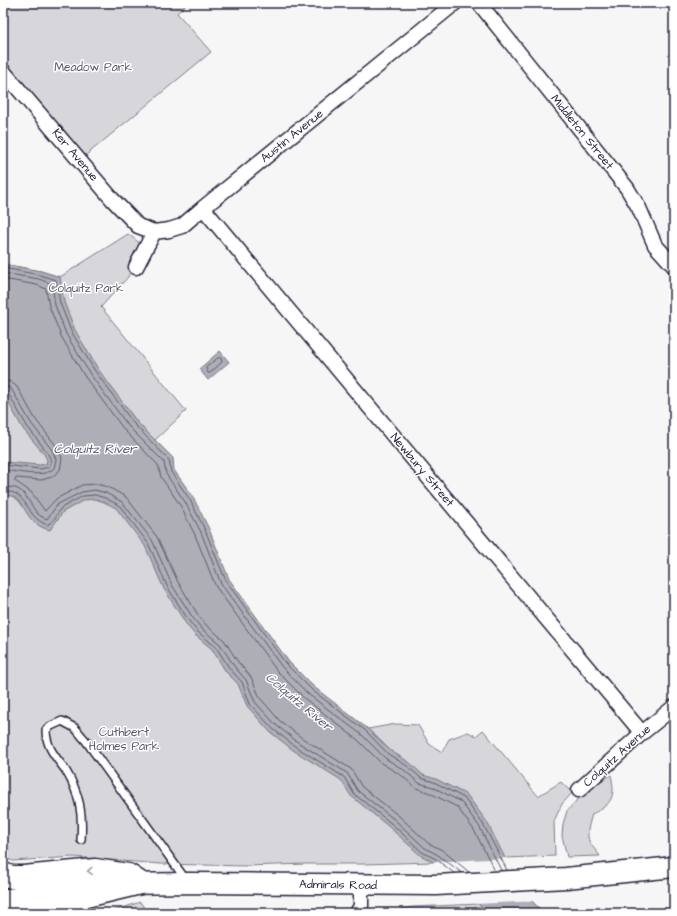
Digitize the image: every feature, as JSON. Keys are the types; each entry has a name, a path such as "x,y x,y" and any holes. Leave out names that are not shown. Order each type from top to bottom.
{"highway":[{"path":"3,874 12,877 24,877 95,870 128,875 140,883"},
{"path":"31,913 86,896 140,883"}],"main road":[{"name":"Admirals Road","path":"3,900 83,888 140,883 436,885 557,878 674,867"}],"street":[{"name":"Austin Avenue","path":"154,232 182,226 455,3"},
{"name":"Middleton Street","path":"479,3 627,188 639,208 655,245 674,266"},
{"name":"Ker Avenue","path":"3,71 113,200 138,226 154,232"},
{"name":"Newbury Street","path":"203,208 642,733"},
{"path":"136,267 154,232"},
{"name":"Colquitz Avenue","path":"579,790 642,733 674,707"},
{"path":"357,913 361,906 361,885"}],"lane":[{"path":"81,840 83,819 75,788 54,755 46,738 46,730 62,721 76,728 188,883"}],"green space":[{"name":"Meadow Park","path":"3,3 188,3 177,13 211,52 85,156 3,59"},
{"name":"Colquitz Park","path":"128,234 142,245 128,277 101,307 186,411 155,440 137,422 112,389 3,264 41,271 60,277"},
{"name":"Cuthbert Holmes Park","path":"3,356 23,373 97,468 119,481 135,506 164,575 181,608 191,622 210,640 246,688 262,700 278,724 289,734 357,783 372,792 405,822 455,869 479,904 455,879 433,862 246,866 161,864 73,857 13,861 3,857"},
{"path":"396,724 418,725 429,744 442,752 449,739 468,732 476,736 483,730 538,796 561,782 572,793 562,804 554,821 555,856 506,858 532,901 544,913 531,913 410,763 391,751 368,729"},
{"path":"611,775 613,789 611,799 604,807 592,814 588,828 590,843 600,856 567,857 562,836 563,824 567,811 586,790"},
{"path":"140,902 148,913 108,913"},
{"path":"479,904 485,913 390,913 400,909 413,907"}],"water":[{"name":"Colquitz River","path":"3,264 41,271 60,277 64,302 75,330 98,369 137,422 173,458 174,470 193,497 209,529 229,579 289,662 314,687 368,729 391,751 410,763 423,775 436,779 467,795 487,822 514,876 532,901 544,913 485,913 479,904 455,879 433,862 420,855 351,796 341,780 293,750 270,732 247,706 238,684 226,672 212,649 195,635 186,624 164,589 145,546 116,508 95,499 84,500 63,512 50,530 36,524 17,499 9,496 3,497 3,462 40,465 46,464 47,460 44,454 23,429 5,395 3,379"},
{"path":"220,351 229,362 208,380 199,369"}],"pier":[{"path":"508,858 516,875 535,901 476,904 454,881 434,865 433,862"}]}
